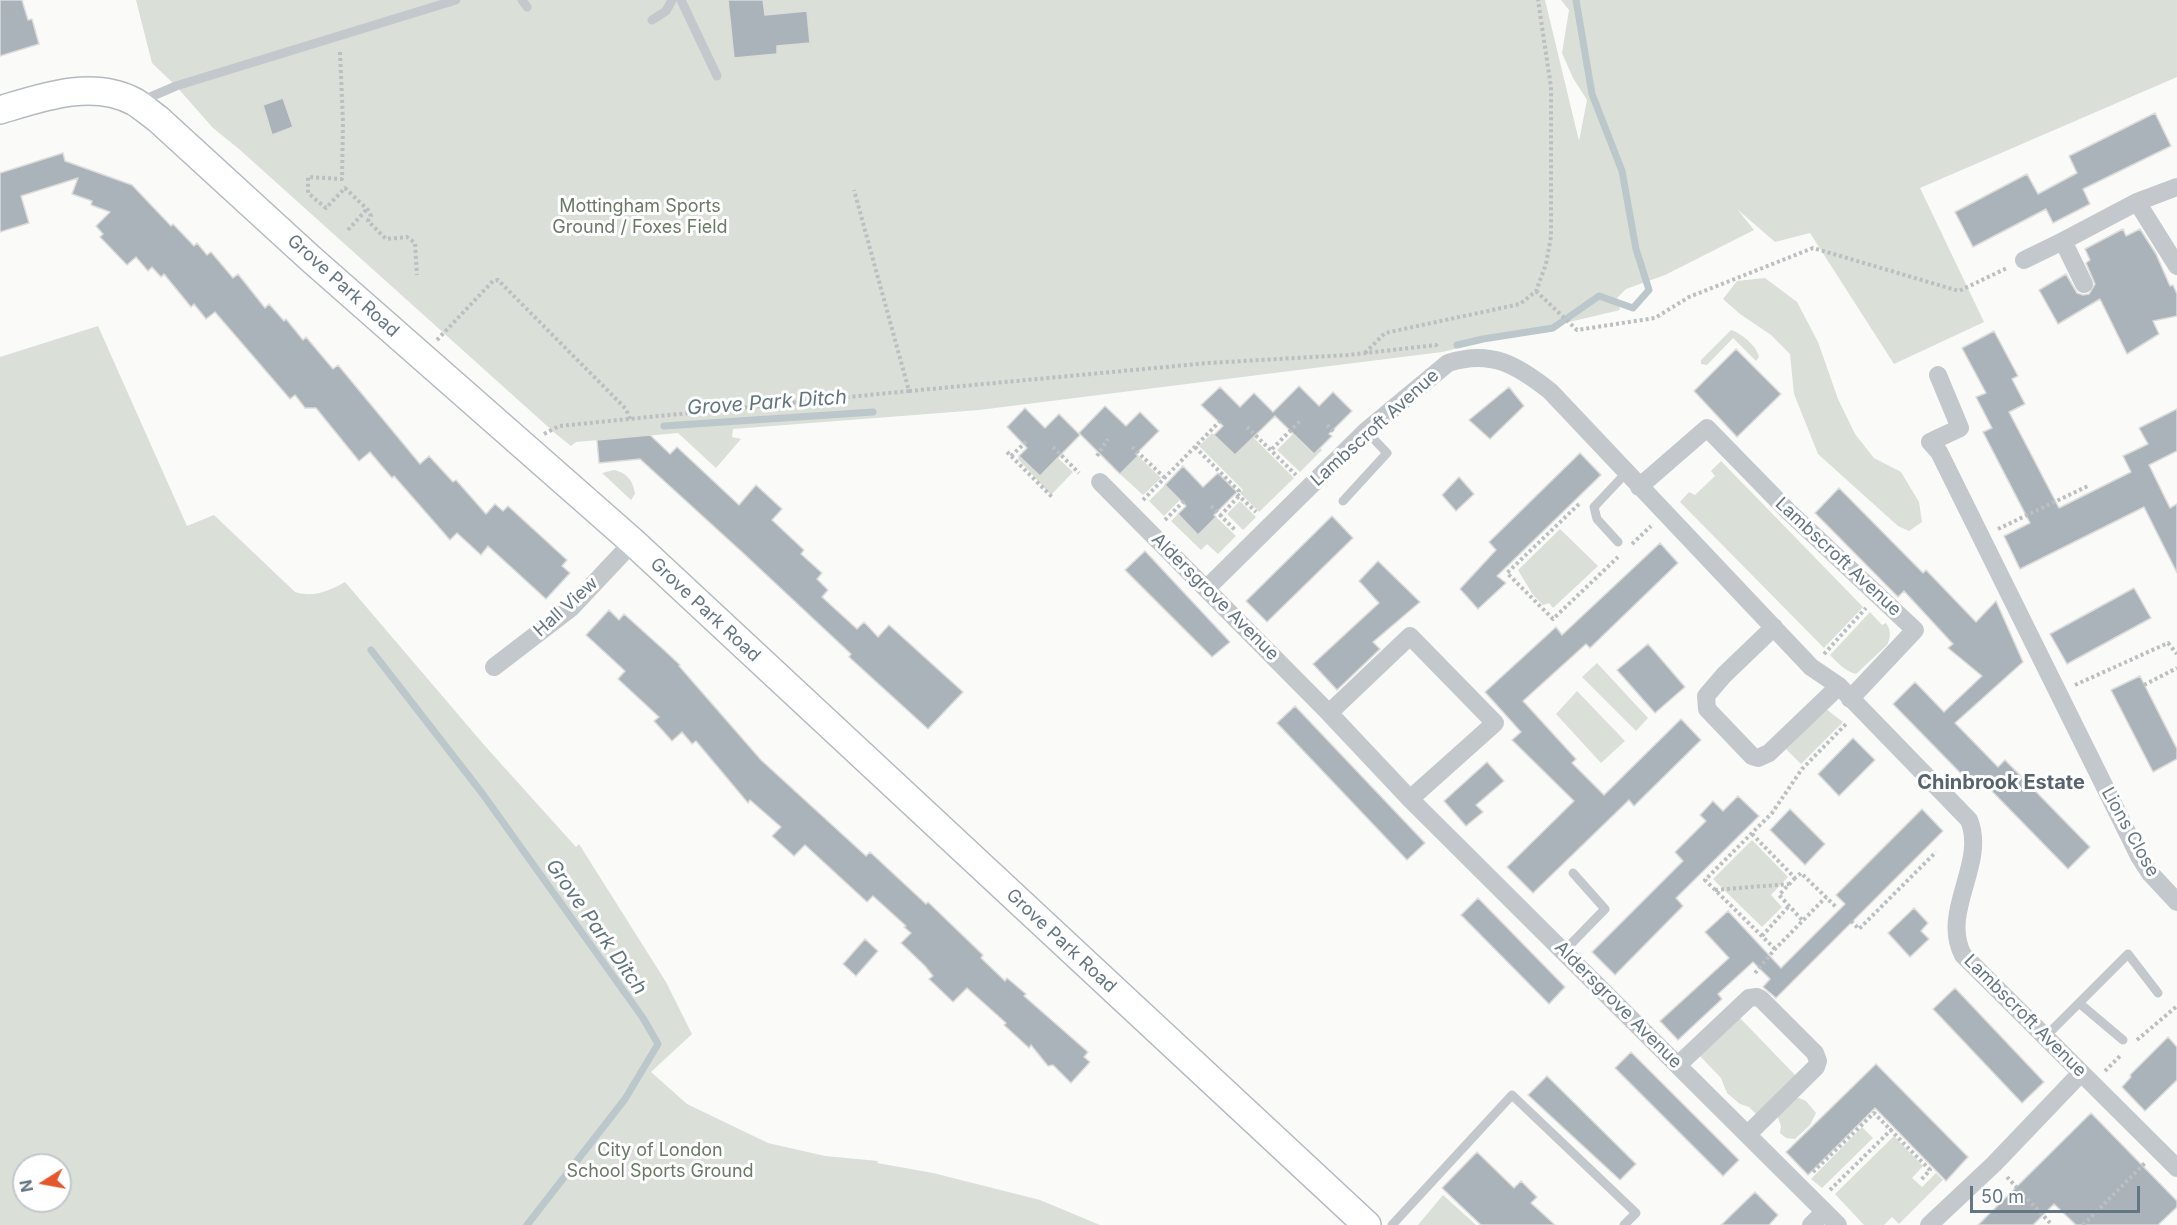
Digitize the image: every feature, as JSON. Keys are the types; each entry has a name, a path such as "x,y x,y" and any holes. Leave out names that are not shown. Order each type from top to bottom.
{"main road":[{"name":"Grove Park Road","path":"0,110 30,100 75,91 107,91 136,103 196,153 633,542 1367,1225"}],"street":[{"path":"2024,260 2137,202 2177,187"},
{"path":"2137,202 2177,266"},
{"path":"2063,241 2084,284"},
{"name":"Lambscroft Avenue","path":"1207,588 1366,431 1449,363 1465,357 1483,357 1505,362 1520,369 1550,391 1811,668 1850,698 1908,754 1969,820 1974,831 1973,845 1955,935 1963,956 2177,1168"},
{"name":"Lions Close","path":"1938,375 1960,428 1930,442 1939,452 2139,856 2150,873 2177,902"},
{"name":"Lambscroft Avenue","path":"1639,487 1707,428 1788,511 1915,630 1850,698"},
{"name":"Aldersgrove Avenue","path":"1100,482 1207,588 1410,799 1838,1225"},
{"name":"Hall View","path":"494,667 571,608 633,542"},
{"path":"1774,627 1724,675 1706,696 1707,709 1752,756 1758,758 1769,753 1850,698"},
{"path":"1329,713 1410,636 1496,723 1410,799"},
{"path":"1678,1065 1749,998 1761,999 1815,1053 1818,1061 1816,1067 1748,1134"},
{"path":"1929,1225 1994,1164 2081,1073"},
{"path":"1811,1225 1820,1208"}],"lane":[{"path":"136,103 176,86 456,0"},
{"path":"652,20 666,11 672,0"},
{"path":"681,0 717,76"},
{"path":"1343,501 1387,453 1366,431"},
{"path":"1618,542 1597,519 1594,507 1626,473"},
{"path":"1564,951 1605,909 1573,873"},
{"path":"2045,1037 2128,954 2158,993"},
{"path":"2079,1003 2123,1040"},
{"path":"1392,1225 1512,1095 1636,1213 1624,1225"}],"path":[{"path":"1364,353 1385,333 1520,304 1536,291 1546,264 1551,237 1551,87 1538,0"},
{"path":"338,36 342,81 342,179 345,188 367,209 371,216 368,221 386,239 407,237 415,243 417,275"},
{"path":"342,179 309,177 308,194 326,208 345,188"},
{"path":"854,190 909,391"},
{"path":"348,230 367,209"},
{"path":"1536,291 1577,330 1655,318 1689,297 1813,248 1959,291 2024,260"},
{"path":"422,356 493,281 498,280 626,409 630,420"},
{"path":"527,447 543,434 560,426 1208,363 1364,353 1436,345"},
{"path":"1143,501 1222,419"},
{"path":"1272,449 1302,419"},
{"path":"1247,427 1272,449 1300,479"},
{"path":"1097,456 1108,439"},
{"path":"1027,441 1009,454 1053,498"},
{"path":"1053,447 1079,473"},
{"path":"1132,447 1165,478"},
{"path":"1195,447 1239,491 1237,494 1260,517"},
{"path":"1981,537 2090,485"},
{"path":"1220,516 1239,496"},
{"path":"1164,522 1186,499"},
{"path":"1581,502 1507,573 1553,619 1621,554"},
{"path":"1211,506 1241,536"},
{"path":"1630,546 1655,522"},
{"path":"1811,668 1878,595"},
{"path":"2058,693 2168,643 2177,654"},
{"path":"2144,685 2177,669"},
{"path":"1775,949 1705,880 1772,813 1850,698"},
{"path":"1752,834 1795,878"},
{"path":"1851,921 1859,929 1935,852"},
{"path":"1803,921 1779,895 1801,873 1836,907"},
{"path":"1715,890 1790,884"},
{"path":"1755,974 1775,949 1826,897"},
{"path":"1762,936 1789,906"},
{"path":"1811,1174 1874,1113 1893,1128 1930,1170 1920,1181"},
{"path":"1820,1208 1893,1128"},
{"path":"2083,1225 2159,1150"},
{"path":"1994,1164 2052,1225"}],"green space":[{"name":"Mottingham Sports Ground / Foxes Field","path":"136,0 1545,0 1579,141 1587,100 1573,78 1562,53 1569,10 1561,0 2177,0 2177,77 1920,188 1984,322 1894,364 1810,233 1775,242 1737,209 1754,230 1665,275 1626,289 1617,298 1620,310 1442,352 979,410 733,429 732,437 741,439 716,468 678,433 576,442 571,446 556,434 213,128 152,63"},
{"path":"1765,278 1797,302 1818,342 1838,399 1855,434 1874,458 1901,472 1919,502 1922,522 1909,531 1898,526 1818,454 1794,394 1790,354 1771,335 1723,299 1737,281"},
{"name":"City of London School Sports Ground","path":"98,326 187,526 214,515 295,592 321,593 345,582 485,746 576,847 579,844 666,982 692,1034 651,1072 687,1104 768,1143 825,1156 878,1161 877,1163 933,1173 1040,1200 1100,1225 0,1225 0,357"},
{"path":"1731,330 1752,344 1759,357 1756,361 1733,338 1707,365 1701,364 1701,360"},
{"path":"1212,433 1235,455 1253,437 1294,478 1259,512 1240,493 1243,490 1199,446"},
{"path":"1293,434 1313,454 1320,448 1322,450 1300,472 1277,450"},
{"path":"1019,456 1040,476 1058,458 1073,472 1051,495 1018,459"},
{"path":"1138,456 1161,478 1143,495 1120,474"},
{"path":"1721,461 1863,607 1824,648 1680,502 1689,492 1695,495 1715,476 1711,471"},
{"path":"614,470 626,475 631,481 635,494 631,500 602,473"},
{"path":"1165,485 1180,500 1164,516 1149,501"},
{"path":"1240,501 1256,517 1243,530 1227,514"},
{"path":"1178,514 1198,535 1216,517 1236,536 1218,554 1207,544 1201,550 1171,521"},
{"path":"1560,529 1598,566 1553,608 1549,603 1543,605 1533,595 1518,570"},
{"path":"1870,612 1882,625 1886,623 1890,631 1889,639 1887,645 1856,674 1852,673 1830,655"},
{"path":"1597,663 1648,718 1636,731 1582,677"},
{"path":"1577,691 1625,741 1601,763 1556,714"},
{"path":"1826,709 1843,722 1801,764 1786,749"},
{"path":"1752,840 1788,877 1771,895 1782,907 1762,927 1713,879"},
{"path":"1739,1017 1796,1076 1757,1115 1727,1093 1721,1078 1700,1056"},
{"path":"1799,1098 1806,1101 1816,1113 1810,1125 1795,1139 1786,1138 1780,1133 1781,1126 1777,1115 1792,1099"},
{"path":"1862,1127 1873,1138 1822,1188 1811,1179"},
{"path":"1894,1136 1923,1166 1912,1178 1922,1187 1936,1173 1943,1180 1899,1224 1892,1217 1884,1225 1864,1225 1835,1194"},
{"path":"1443,1195 1476,1225 1418,1225"}],"building":[{"path":"0,0 22,0 28,20 32,19 39,44 0,56"},
{"path":"728,0 763,0 765,15 807,11 810,43 777,46 777,54 734,58"},
{"path":"283,98 293,127 272,135 263,105"},
{"path":"2155,113 2171,146 2083,189 2090,204 2053,223 2046,209 1973,247 1955,212 2027,174 2038,194 2077,173 2069,156"},
{"path":"63,153 65,161 132,185 171,226 173,224 194,246 197,243 207,255 211,252 233,278 238,274 265,308 269,304 284,321 286,319 303,340 306,337 333,369 338,365 420,464 429,456 453,482 456,480 486,514 495,504 503,511 508,506 567,560 562,566 570,573 546,599 488,546 481,555 457,533 450,540 370,452 359,461 316,408 305,408 295,395 290,399 215,312 206,319 194,304 191,307 164,274 161,277 152,267 148,271 136,257 127,265 100,237 103,234 96,226 110,212 91,205 92,201 72,194 78,178 21,196 29,223 0,232 0,173"},
{"path":"2123,229 2126,236 2140,229 2156,254 2170,286 2173,285 2177,294 2177,316 2153,321 2159,334 2127,354 2100,299 2058,324 2039,290 2066,274 2077,293 2089,294 2095,284 2086,263 2090,260 2085,249"},
{"path":"1994,331 2018,376 2012,379 2025,404 2009,412 2059,508 2131,472 2123,456 2148,444 2139,428 2177,409 2177,451 2149,465 2170,508 2177,504 2177,573 2144,507 2020,569 2004,536 2030,523 1983,432 1992,428 1976,397 1986,393 1962,348"},
{"path":"1736,349 1781,394 1737,437 1694,391"},
{"path":"1299,386 1319,406 1333,392 1352,411 1329,434 1332,436 1314,454 1275,416 1235,455 1214,435 1223,426 1201,405 1220,387 1240,407 1254,393 1273,412"},
{"path":"1509,387 1524,406 1490,439 1469,420"},
{"path":"1105,406 1126,426 1140,412 1159,431 1120,474 1079,433"},
{"path":"1025,408 1045,428 1059,414 1080,435 1040,476 1019,456 1027,448 1007,427"},
{"path":"650,435 670,454 677,447 739,505 756,485 782,509 772,520 804,550 801,554 822,573 817,579 828,590 822,597 857,629 864,622 878,637 889,625 963,692 928,729 849,657 851,654 640,459 599,463 597,440"},
{"path":"1580,453 1601,475 1497,576 1506,583 1478,609 1460,589 1496,550 1489,542"},
{"path":"1183,466 1203,487 1218,473 1237,492 1198,535 1178,514 1186,506 1165,485"},
{"path":"1459,477 1474,494 1456,511 1442,495"},
{"path":"1839,488 1923,573 1926,570 1976,622 1996,601 2023,662 1955,723 1998,767 2005,760 2090,847 2068,869 1983,782 1976,789 1893,704 1915,682 1944,712 1982,676 1948,648 1953,644 1904,591 1898,597 1815,513"},
{"path":"1332,516 1353,538 1267,622 1246,601"},
{"path":"1660,543 1678,563 1590,648 1586,644 1523,701 1576,759 1572,763 1604,795 1681,719 1701,740 1634,806 1629,800 1533,893 1507,867 1574,801 1512,740 1521,732 1485,692 1556,627 1562,635"},
{"path":"1145,551 1230,642 1212,657 1125,570"},
{"path":"1378,561 1420,602 1373,642 1380,649 1337,690 1313,664 1379,603 1359,581"},
{"path":"2134,588 2151,618 2067,664 2050,634"},
{"path":"609,610 619,620 624,614 664,650 680,665 761,760 866,856 870,852 926,904 928,902 983,955 981,958 1005,981 1007,978 1026,994 1024,996 1088,1052 1084,1057 1090,1062 1071,1083 1053,1065 1048,1066 1031,1045 1029,1048 1004,1025 1006,1023 967,988 953,1002 929,979 933,976 925,966 901,943 911,933 904,927 906,926 873,896 867,902 805,845 794,856 772,836 781,827 750,800 748,803 696,741 692,744 682,732 672,741 654,721 659,717 618,679 625,671 586,635"},
{"path":"1648,644 1685,687 1655,713 1617,670"},
{"path":"2140,676 2177,749 2177,759 2153,772 2111,690"},
{"path":"1295,706 1425,843 1407,860 1277,723"},
{"path":"1853,738 1875,760 1839,796 1818,774"},
{"path":"1487,762 1504,781 1476,805 1483,812 1466,826 1444,801"},
{"path":"1738,796 1759,816 1676,898 1683,906 1615,975 1592,952 1683,861 1675,852 1706,821 1700,815 1713,801 1723,811"},
{"path":"1790,809 1825,844 1805,865 1770,830"},
{"path":"1922,809 1943,831 1776,998 1763,987 1770,979 1753,962 1718,994 1722,999 1678,1040 1660,1021 1729,958 1705,932 1728,911 1781,968 1845,904 1836,895"},
{"path":"1478,898 1565,987 1549,1004 1461,915"},
{"path":"1914,908 1928,923 1921,931 1929,939 1910,957 1888,933"},
{"path":"865,939 878,951 856,976 843,964"},
{"path":"1955,988 2044,1082 2022,1103 1933,1009"},
{"path":"2168,1037 2177,1047 2177,1080 2145,1111 2122,1087 2131,1077 2130,1075"},
{"path":"1631,1052 1739,1160 1723,1176 1615,1068"},
{"path":"1876,1064 1968,1157 1946,1181 1875,1108 1808,1175 1786,1152"},
{"path":"1547,1076 1636,1164 1620,1180 1528,1095"},
{"path":"2091,1113 2177,1201 2177,1207 2158,1225 2076,1225 2054,1204 2033,1225 1978,1225"},
{"path":"1477,1152 1514,1188 1521,1181 1537,1197 1531,1203 1555,1225 1481,1225 1442,1188"},
{"path":"1755,1192 1778,1215 1769,1225 1721,1225"}],"waterway":[{"name":"Grove Park Ditch","path":"1457,345 1553,328 1599,296 1633,308 1649,290 1636,249 1622,171 1592,94 1576,0"},
{"name":"Grove Park Ditch","path":"664,426 873,412"},
{"name":"Grove Park Ditch","path":"371,650 482,793 643,1018 658,1044 625,1099 527,1225"}],"district":[{"name":"Chinbrook Estate","path":"2001,783"}]}
